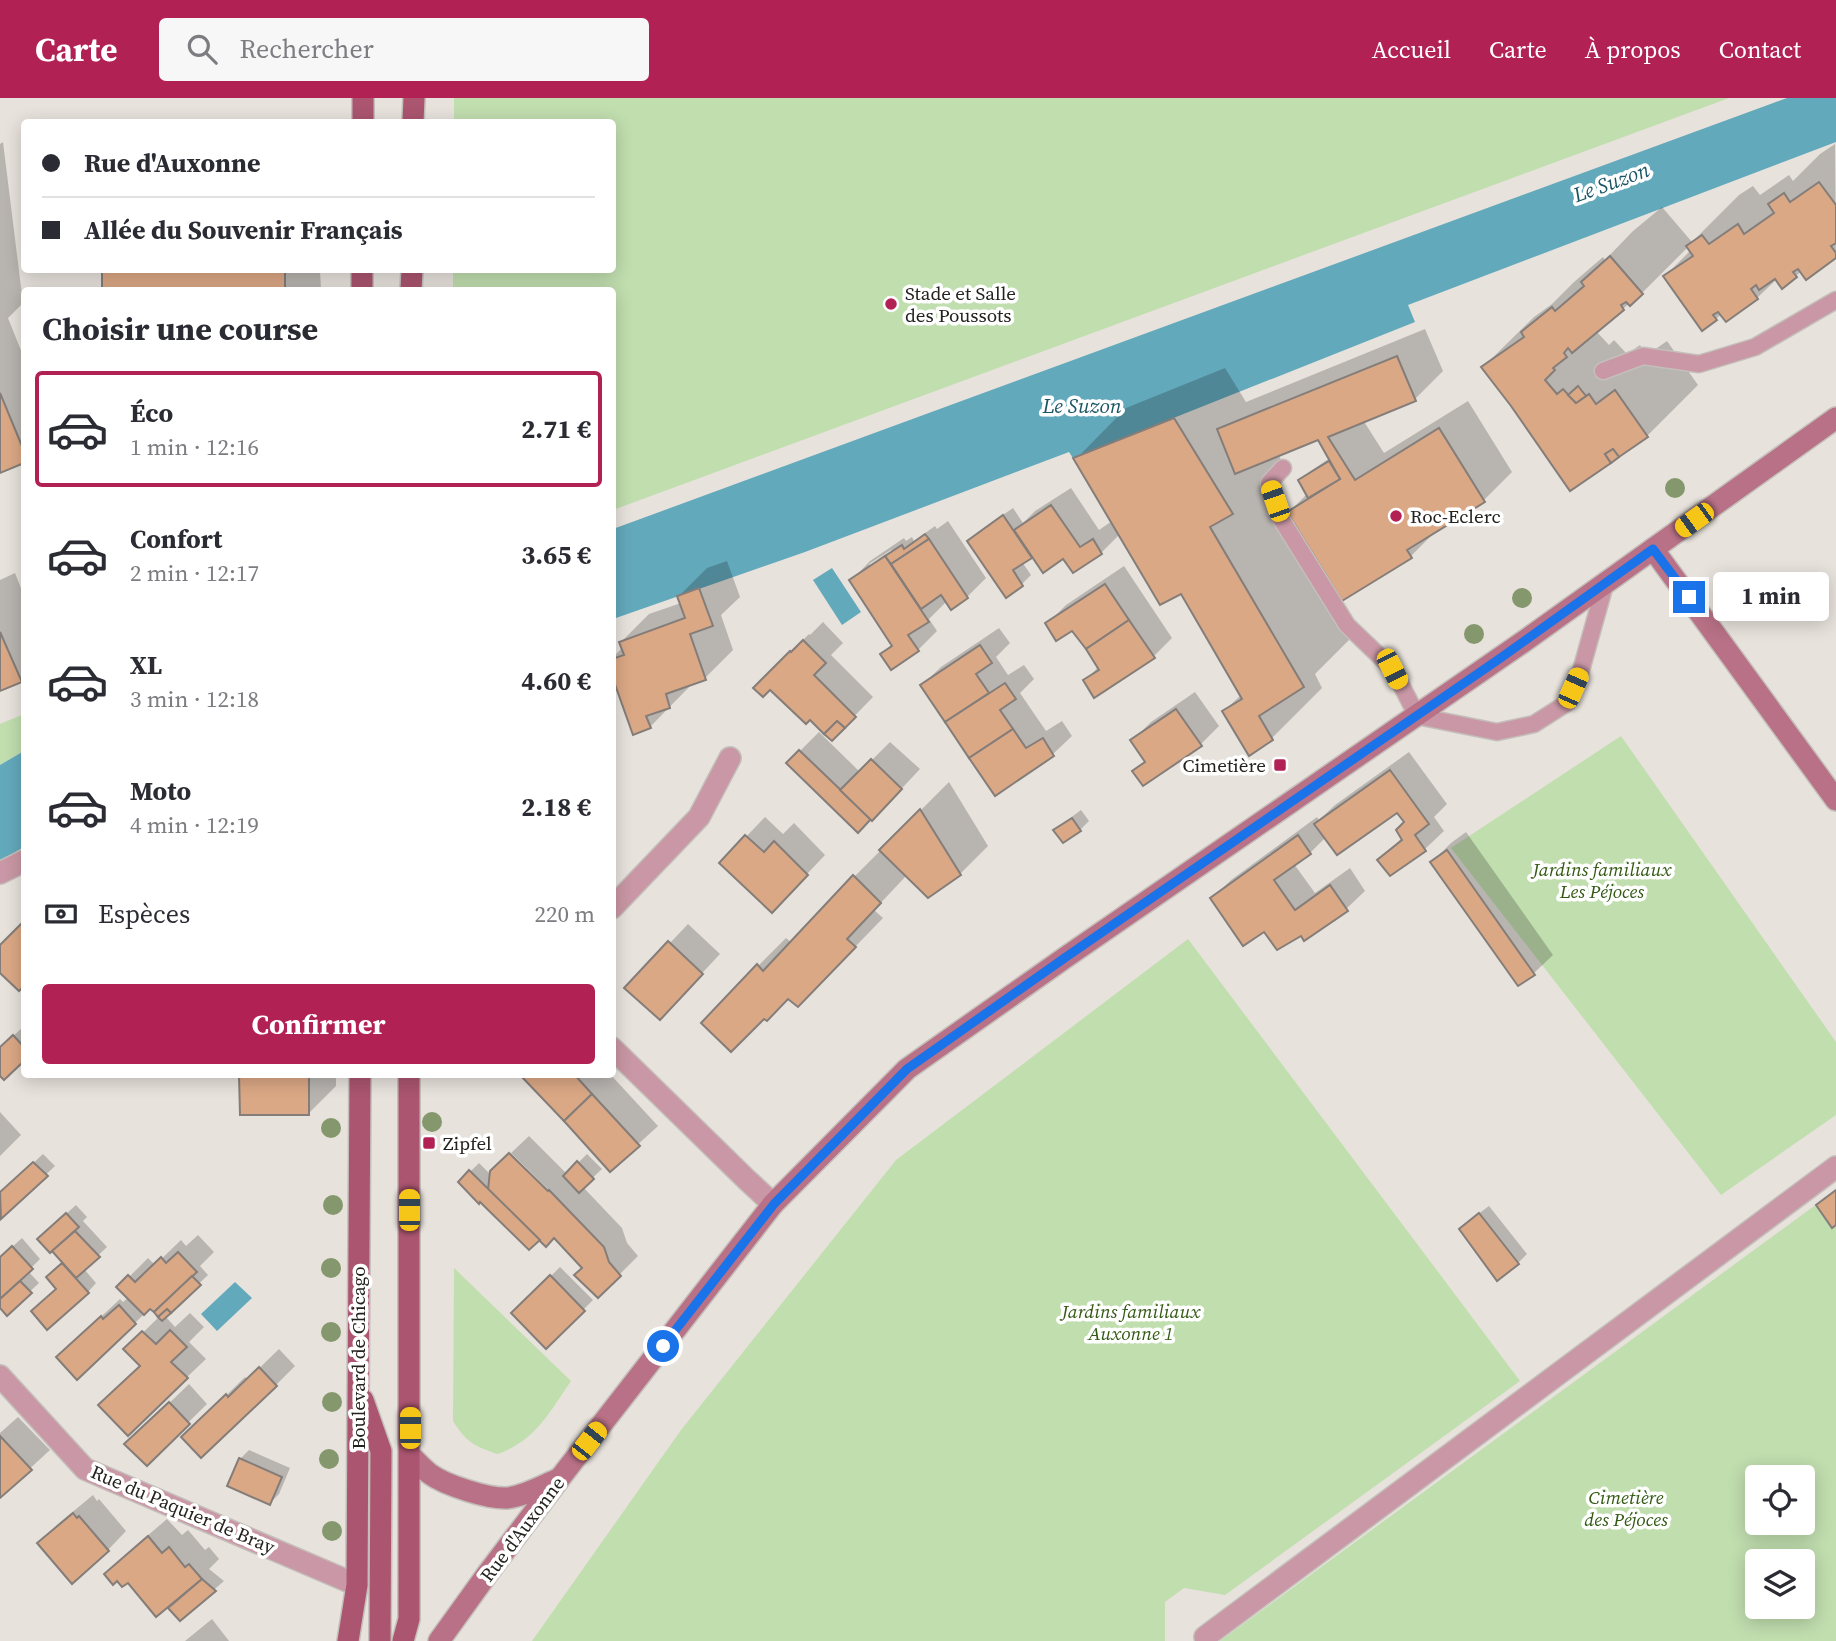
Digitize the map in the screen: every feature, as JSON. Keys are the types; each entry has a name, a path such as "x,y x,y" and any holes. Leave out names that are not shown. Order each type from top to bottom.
{"main road":[{"path":"363,98 363,119"},
{"path":"413,119 414,98"},
{"name":"Rue d'Auxonne","path":"439,1641 560,1478 774,1204 907,1069 1417,716 1836,418"},
{"path":"1653,549 1836,800"},
{"name":"Boulevard de Chicago","path":"348,1641 357,1585 360,1078"},
{"path":"403,1641 409,1619 409,1078"},
{"path":"358,1385 381,1451 380,1641"},
{"path":"410,1455 431,1475 459,1488 490,1497 507,1498 560,1478"}],"street":[{"path":"616,904 699,817 730,758"},
{"path":"0,873 21,862"},
{"path":"616,1052 746,1180 774,1204"},
{"path":"1205,1637 1836,1167"},
{"name":"Rue du Paquier de Bray","path":"0,1376 85,1469 357,1585"}],"lane":[{"path":"1603,371 1643,356 1699,364 1710,361 1755,347 1836,300"},
{"path":"1283,468 1269,483 1281,520 1347,625 1392,669 1417,716 1497,732 1534,724 1567,703 1580,674 1606,582"}],"green space":[{"name":"Stade et Salle des Poussots","path":"454,98 1729,98 616,509 616,287 453,287 453,273 616,273 616,119 454,119"},
{"path":"21,715 21,753 0,765 0,724"},
{"name":"Jardins familiaux Les Péjoces","path":"1621,736 1836,1042 1836,1115 1721,1195 1451,848"},
{"name":"Jardins familiaux Auxonne 1","path":"1188,939 1520,1381 1225,1595 1184,1588 1165,1602 1165,1641 532,1641 681,1430 896,1160"},
{"name":"Cimetière des Péjoces","path":"1836,1190 1836,1641 1220,1641"},
{"path":"454,1268 571,1381 532,1433 498,1454 471,1442 453,1421"}],"water":[{"name":"Le Suzon","path":"1787,98 1836,98 1836,142 1408,305 1415,322 1073,458 1069,452 805,552 616,618 616,528"},
{"path":"832,568 861,612 842,625 813,580"},
{"path":"21,753 21,849 0,861 0,765"},
{"path":"235,1282 252,1298 217,1331 201,1314"}],"building":[{"path":"1819,182 1836,205 1836,243 1831,246 1836,258 1806,280 1798,269 1793,272 1797,277 1782,289 1775,279 1759,290 1756,285 1751,289 1758,299 1726,322 1718,312 1713,315 1717,320 1702,331 1663,276 1693,256 1686,246 1702,235 1709,244 1738,224 1744,234 1774,213 1768,204 1784,193 1790,202"},
{"path":"1610,256 1643,294 1630,306 1626,302 1621,305 1624,310 1572,353 1568,348 1564,353 1567,357 1553,368 1555,370 1545,380 1557,394 1563,389 1576,403 1589,394 1596,404 1615,390 1648,437 1619,457 1613,449 1605,454 1611,463 1570,491 1481,367 1524,337 1521,332 1552,307 1555,311 1584,286 1581,282"},
{"path":"102,273 285,273 285,287 102,287"},
{"path":"1397,356 1416,401 1328,437 1355,480 1439,428 1485,502 1407,550 1412,558 1342,601 1287,512 1340,479 1318,440 1235,474 1217,429"},
{"path":"1578,386 1586,396 1576,403 1568,395"},
{"path":"0,393 21,444 21,464 0,473"},
{"path":"1174,418 1233,514 1210,527 1304,687 1259,716 1273,740 1249,756 1222,711 1242,699 1181,594 1160,605 1073,458"},
{"path":"1613,449 1619,457 1611,463 1605,454"},
{"path":"1329,461 1340,479 1308,498 1298,480"},
{"path":"1051,505 1080,547 1093,539 1102,554 1073,573 1063,559 1043,573 1014,530"},
{"path":"1003,515 1032,558 1013,570 1023,586 1006,598 967,541"},
{"path":"925,534 929,539 891,564 885,556 902,545 904,549"},
{"path":"929,539 968,598 951,610 941,595 921,609 891,564"},
{"path":"885,556 929,622 908,635 919,651 891,670 880,654 892,646 849,580"},
{"path":"1105,584 1129,620 1086,649 1072,631 1056,641 1045,623"},
{"path":"699,588 713,626 690,634 706,680 666,694 670,708 646,716 651,728 633,735 616,687 616,658 624,655 619,642 685,618 677,596"},
{"path":"1129,620 1155,658 1094,698 1083,680 1099,670 1086,649"},
{"path":"0,632 21,682 0,691"},
{"path":"803,640 826,663 814,675 856,717 845,728 837,721 824,734 810,720 806,724 770,690 763,697 753,688"},
{"path":"980,645 992,663 976,674 989,693 945,722 920,685"},
{"path":"1005,683 1016,699 1000,710 1013,729 969,758 945,722"},
{"path":"1176,709 1202,746 1143,786 1132,771 1145,762 1130,740"},
{"path":"837,721 845,728 832,741 824,734"},
{"path":"1013,729 1026,748 1043,738 1054,756 995,796 969,758"},
{"path":"799,750 871,819 858,833 786,763"},
{"path":"871,759 902,789 872,821 840,790"},
{"path":"1390,770 1429,824 1415,835 1426,851 1390,876 1377,860 1402,840 1396,830 1404,822 1397,813 1337,855 1314,824"},
{"path":"920,809 961,875 928,898 879,850"},
{"path":"1072,818 1081,831 1063,843 1053,830"},
{"path":"745,835 764,852 774,841 808,875 772,913 719,863"},
{"path":"1298,835 1311,854 1274,880 1295,910 1330,885 1348,911 1304,941 1301,936 1277,950 1264,932 1243,946 1210,898"},
{"path":"1447,850 1535,975 1518,986 1430,862"},
{"path":"853,875 881,903 847,939 856,947 798,1007 788,999 731,1052 701,1023 757,964 763,971"},
{"path":"21,924 19,991 0,973 0,945"},
{"path":"668,941 703,974 660,1020 624,988"},
{"path":"13,1035 21,1044 21,1064 4,1080 0,1076 0,1047"},
{"path":"239,1078 309,1078 309,1115 240,1115"},
{"path":"523,1078 578,1078 592,1094 564,1121"},
{"path":"592,1094 640,1146 610,1172 564,1121"},
{"path":"509,1153 604,1247 609,1262 621,1276 598,1298 574,1275 582,1268 554,1238 546,1247 488,1190 490,1171"},
{"path":"577,1161 594,1179 579,1193 563,1176"},
{"path":"33,1162 48,1176 1,1219 0,1192"},
{"path":"469,1170 540,1240 529,1250 458,1182"},
{"path":"1836,1190 1836,1225 1832,1228 1816,1205"},
{"path":"66,1213 79,1227 50,1253 37,1239"},
{"path":"1479,1213 1519,1264 1497,1281 1459,1229"},
{"path":"75,1231 100,1257 76,1278 52,1251"},
{"path":"12,1246 33,1269 0,1299 0,1257"},
{"path":"178,1252 197,1272 154,1312 150,1309 144,1315 116,1287 128,1275 135,1282 161,1257 166,1263"},
{"path":"62,1263 89,1293 47,1330 31,1311 56,1289 46,1277"},
{"path":"550,1275 585,1311 546,1349 511,1313"},
{"path":"192,1276 201,1285 171,1313 167,1309 158,1317 154,1312"},
{"path":"20,1281 32,1293 7,1316 0,1308 0,1299"},
{"path":"119,1305 136,1324 77,1380 56,1357 101,1316 103,1319"},
{"path":"167,1309 171,1313 162,1321 158,1317"},
{"path":"170,1330 187,1347 171,1362 188,1378 128,1436 98,1405 140,1366 123,1349 142,1331 156,1344"},
{"path":"259,1367 277,1386 201,1458 181,1437"},
{"path":"169,1402 190,1424 147,1466 124,1444"},
{"path":"0,1436 32,1470 0,1498"},
{"path":"239,1458 282,1477 270,1505 227,1486"},
{"path":"73,1513 77,1518 79,1516 109,1551 72,1584 37,1543"},
{"path":"148,1536 162,1553 169,1547 185,1567 189,1564 202,1579 156,1617 128,1583 122,1587 117,1581 113,1585 104,1574"},
{"path":"202,1579 216,1591 180,1621 168,1608"}],"place":[{"name":"Stade et Salle des Poussots","path":"891,304"},
{"name":"Roc-Eclerc","path":"1396,516"},
{"name":"Cimetière","path":"1280,765"},
{"name":"Zipfel","path":"429,1143"}],"route":[{"path":"663,1346 774,1204 907,1069 1502,657 1653,549 1689,597"}]}
